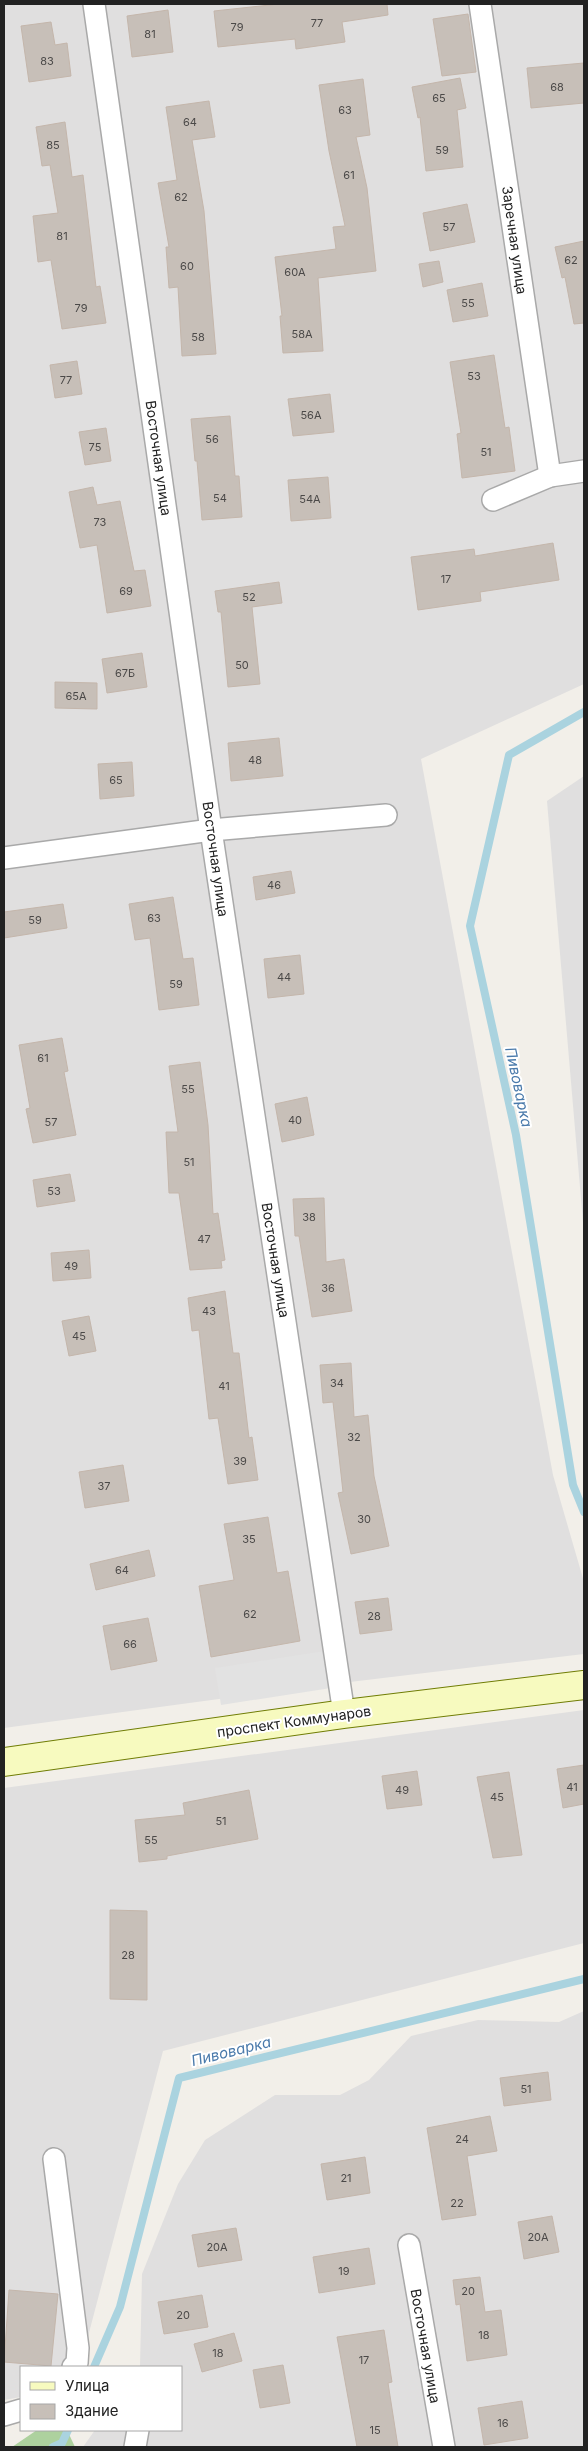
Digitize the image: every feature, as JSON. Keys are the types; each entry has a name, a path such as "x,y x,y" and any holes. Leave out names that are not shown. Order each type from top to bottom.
{"street":[{"name":"Восточная улица","path":"94,4 211,830 344,1714"},
{"name":"Заречная улица","path":"480,4 550,476"},
{"path":"492,500 550,476 584,470"},
{"path":"4,858 211,830 386,815"},
{"name":"проспект Коммунаров","path":"4,1762 344,1714 584,1685"},
{"path":"54,2159 78,2348 77,2363 74,2366"},
{"name":"Восточная улица","path":"409,2245 444,2447"},
{"path":"4,2415 20,2410"},
{"path":"135,2447 138,2431"}],"shaded area":[{"path":"4,4 584,4 584,684 421,759 553,1475 584,1582 584,1654 300,1688 4,1728"},
{"path":"584,776 584,1234 547,801"},
{"path":"325,1651 331,1688 221,1705 215,1668"},
{"path":"584,1710 584,1943 163,2051 80,2366 20,2366 20,2397 4,2400 4,1788"},
{"path":"584,2011 584,2447 83,2447 94,2431 182,2431 182,2366 140,2366 142,2274 178,2184 205,2140 275,2095 340,2095 369,2080 411,2036 478,2020 559,2022"}],"green space":[{"path":"36,2431 67,2431 75,2447 12,2447"}],"building":[{"path":"279,4 387,4 388,15 342,22 345,42 296,49 295,39 218,47 214,11"},
{"path":"168,10 173,52 132,57 127,16"},
{"path":"468,14 476,72 442,76 433,19"},
{"path":"51,22 55,45 67,43 71,76 29,82 21,26"},
{"path":"584,63 584,103 531,108 527,68"},
{"path":"460,78 466,108 457,110 463,167 426,171 420,117 418,118 412,87"},
{"path":"363,79 370,135 356,137 367,188 376,271 318,278 323,351 283,353 280,316 282,316 275,257 336,249 333,227 345,226 329,151 319,85"},
{"path":"209,101 215,137 192,140 204,211 216,354 182,356 178,287 169,288 166,247 169,247 158,183 177,180 166,107"},
{"path":"65,122 72,177 83,175 96,287 100,286 106,323 62,329 51,260 38,262 33,216 58,213 50,165 42,166 36,127"},
{"path":"467,204 475,242 430,251 423,213"},
{"path":"584,241 584,323 574,324 565,277 562,278 555,247"},
{"path":"439,261 443,282 423,287 419,264"},
{"path":"482,283 488,316 453,322 447,290"},
{"path":"494,355 505,428 509,427 515,471 462,478 457,434 461,433 450,362"},
{"path":"77,361 82,394 55,398 50,365"},
{"path":"330,394 334,432 293,436 288,399"},
{"path":"230,416 235,476 239,476 242,517 202,520 191,419"},
{"path":"106,428 111,461 85,465 79,432"},
{"path":"328,477 331,518 291,521 288,480"},
{"path":"93,487 97,505 120,501 134,571 145,570 151,606 107,613 97,545 80,548 69,492"},
{"path":"553,543 559,580 480,592 481,601 418,610 411,557 474,549 475,556"},
{"path":"279,582 282,603 252,607 260,684 228,687 221,612 218,612 215,591"},
{"path":"142,653 147,687 107,693 102,659"},
{"path":"55,682 97,683 97,709 55,708"},
{"path":"279,738 283,776 231,781 228,743"},
{"path":"132,762 134,796 100,799 98,764"},
{"path":"291,871 295,893 256,900 253,877"},
{"path":"173,897 183,959 193,958 199,1005 159,1010 150,938 135,940 129,904"},
{"path":"63,904 67,928 4,938 4,912"},
{"path":"300,955 304,994 268,998 264,959"},
{"path":"62,1038 68,1071 64,1072 76,1135 33,1143 26,1109 30,1108 19,1045"},
{"path":"200,1062 208,1125 213,1214 218,1213 225,1260 221,1261 222,1268 190,1270 179,1193 169,1193 166,1132 178,1132 169,1066"},
{"path":"307,1097 314,1135 282,1142 275,1104"},
{"path":"70,1174 75,1201 37,1207 33,1180"},
{"path":"324,1198 326,1262 344,1259 352,1311 312,1317 299,1236 295,1236 293,1199"},
{"path":"89,1250 91,1278 53,1281 51,1253"},
{"path":"225,1291 233,1353 239,1353 249,1438 252,1437 258,1480 228,1484 218,1418 209,1419 199,1330 192,1331 188,1298"},
{"path":"89,1316 96,1351 69,1356 62,1321"},
{"path":"351,1363 354,1417 368,1415 374,1476 389,1546 351,1554 338,1493 343,1492 333,1402 323,1403 320,1365"},
{"path":"123,1465 129,1501 85,1508 79,1472"},
{"path":"268,1517 277,1573 288,1571 300,1641 211,1657 199,1586 234,1580 224,1524"},
{"path":"149,1550 155,1576 96,1590 90,1564"},
{"path":"388,1598 392,1630 360,1634 355,1602"},
{"path":"148,1618 157,1661 111,1670 103,1626"},
{"path":"584,1765 584,1804 563,1808 557,1769"},
{"path":"417,1771 422,1805 387,1809 382,1776"},
{"path":"509,1772 522,1855 493,1858 477,1777"},
{"path":"249,1790 258,1839 167,1856 167,1859 139,1862 135,1820 185,1815 183,1803"},
{"path":"110,1910 147,1911 147,2000 110,1999"},
{"path":"548,2072 551,2100 504,2106 500,2078"},
{"path":"490,2116 497,2151 467,2156 476,2215 442,2220 427,2128"},
{"path":"365,2157 370,2193 327,2200 321,2164"},
{"path":"552,2216 559,2252 524,2259 518,2222"},
{"path":"236,2228 242,2260 198,2267 192,2235"},
{"path":"369,2248 375,2284 319,2293 313,2257"},
{"path":"480,2277 485,2312 501,2310 507,2355 467,2361 460,2304 456,2305 453,2280"},
{"path":"9,2290 58,2294 51,2366 4,2362"},
{"path":"202,2295 208,2327 164,2334 158,2302"},
{"path":"384,2330 392,2382 388,2383 398,2447 357,2447 337,2337"},
{"path":"234,2333 242,2361 202,2372 194,2344"},
{"path":"283,2365 290,2403 260,2408 253,2370"},
{"path":"522,2401 528,2438 484,2445 478,2408"}],"waterway":[{"name":"Пивоварка","path":"584,712 509,755 470,926 516,1135 573,1485 584,1512"},
{"name":"Пивоварка","path":"94,2366 120,2307 179,2078 584,1979"},
{"name":"Пивоварка","path":"53,2447 62,2443 68,2431"}]}
